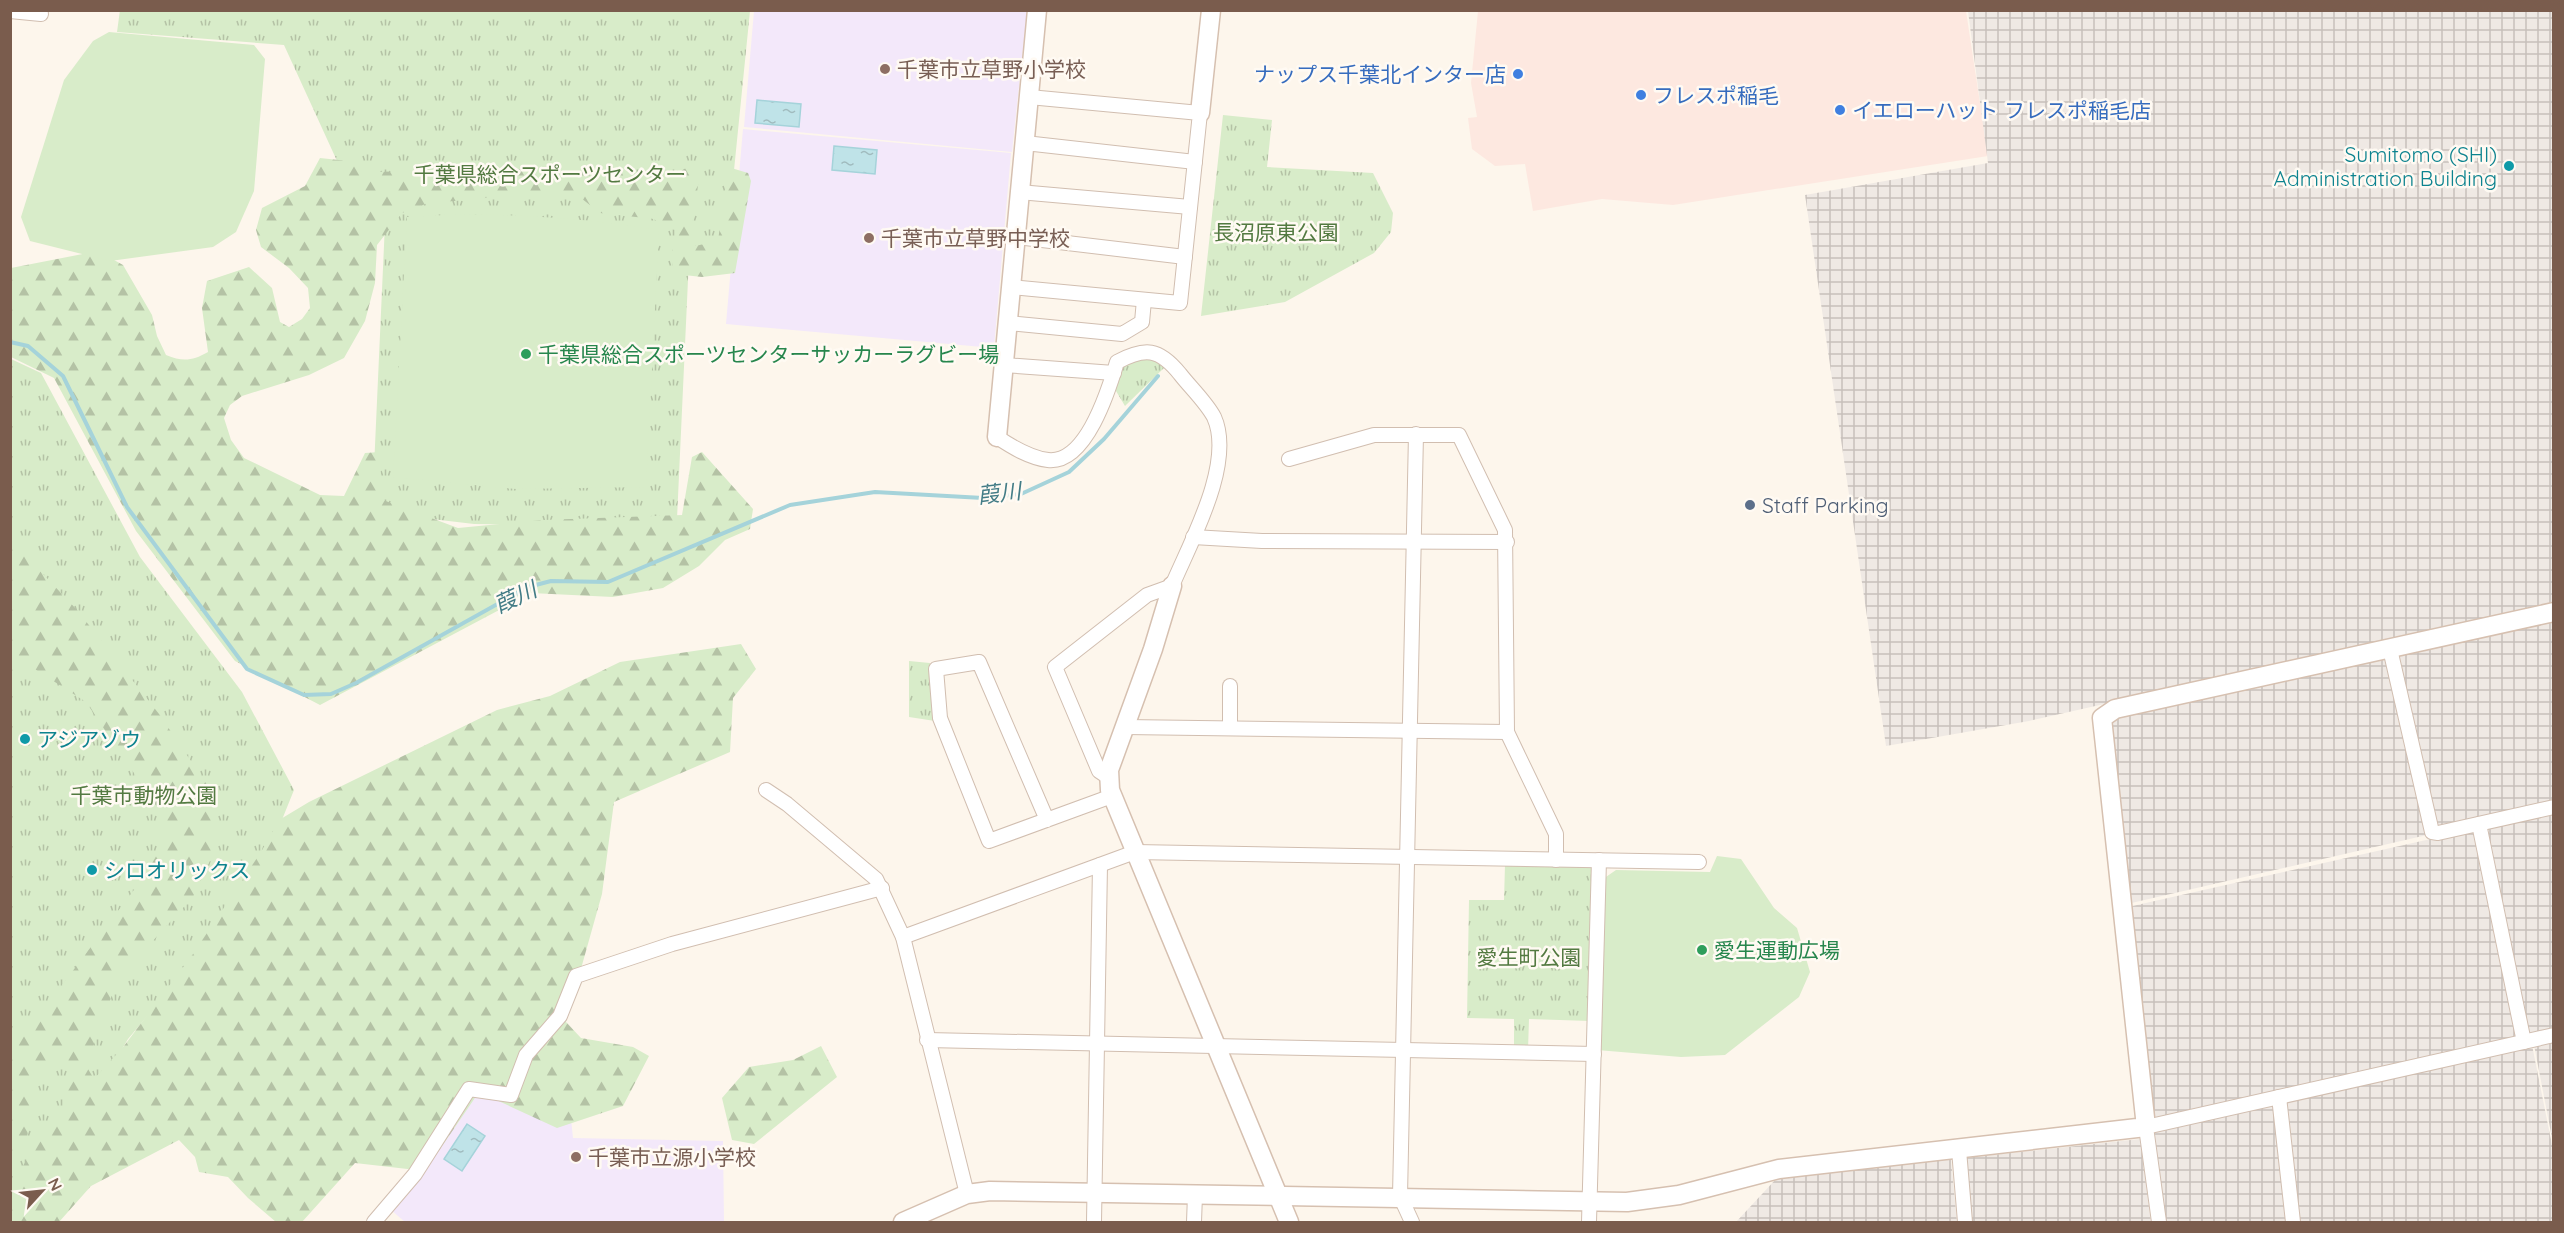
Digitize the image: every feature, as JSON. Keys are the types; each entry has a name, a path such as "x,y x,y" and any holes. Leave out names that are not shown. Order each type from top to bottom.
{"street":[{"path":"1037,10 997,437 1036,457 1050,460 1061,459 1087,433 1106,399 1117,362 1136,352 1155,352 1175,368 1213,415 1219,432 1210,502 1172,586 1108,777 1112,796 1288,1222"},
{"path":"1010,287 1180,303 1211,10"},
{"path":"10,11 41,14"},
{"path":"1029,97 1200,113"},
{"path":"1025,143 1195,162"},
{"path":"1019,192 1190,207"},
{"path":"1016,237 1185,257"},
{"path":"1008,323 1122,334 1142,322 1144,300"},
{"path":"1004,365 1114,373"},
{"path":"1412,1222 1400,1197 1416,434"},
{"path":"1288,459 1374,435 1459,435 1505,530 1507,542 1507,732 1556,834 1556,860"},
{"path":"1193,537 1262,541 1507,542"},
{"path":"1108,777 1099,771 1055,667 1147,595 1172,586"},
{"path":"2159,1222 2146,1126 2102,718 2115,709 2553,612"},
{"path":"2390,649 2430,827 2438,833 2553,807"},
{"path":"1047,820 979,662 936,669 940,718 989,841 1047,820 1112,796"},
{"path":"1230,686 1230,728"},
{"path":"1125,727 1507,732"},
{"path":"765,790 787,804 876,879 882,888 903,937 967,1194"},
{"path":"2478,824 2524,1042"},
{"path":"903,937 1135,852 1699,862"},
{"path":"1589,1222 1599,860"},
{"path":"1094,1222 1100,865"},
{"path":"374,1222 415,1174 469,1089 511,1095 526,1055 560,1016 576,976 672,944 882,888"},
{"path":"903,1222 967,1194 990,1191 1627,1202 1660,1198 1779,1169 1959,1150 2146,1126 2553,1035"},
{"path":"927,1040 1215,1047 1402,1048 1593,1054"},
{"path":"2279,1096 2293,1222"},
{"path":"1959,1150 1965,1222"},
{"path":"1194,1222 1195,1195"}],"shaded area":[{"name":"千葉市立草野小学校","path":"754,11 1027,11 1012,152 744,127"},
{"path":"1478,11 1966,11 1988,156 1673,205 1602,199 1533,211 1525,164 1495,166 1472,149 1468,118 1477,117 1471,83"},
{"path":"1968,11 2553,11 2553,603 2029,721 1886,746 1805,195 1988,163"},
{"name":"千葉市立草野中学校","path":"743,129 1011,153 994,348 726,324"},
{"path":"2553,621 2553,803 2436,828 2397,656"},
{"path":"2385,657 2427,835 2127,904 2107,729 2120,716"},
{"path":"2553,813 2553,1031 2527,1037 2485,829"},
{"path":"2475,829 2519,1037 2150,1121 2128,907"},
{"path":"2553,1041 2553,1143 2534,1045"},
{"path":"2532,1045 2553,1150 2553,1222 2300,1222 2285,1099"},
{"name":"千葉市立源小学校","path":"476,1092 569,1100 573,1138 723,1141 724,1222 405,1222 391,1210"},
{"path":"2276,1102 2289,1222 2162,1222 2151,1130"},
{"path":"2140,1139 2151,1222 1969,1222 1964,1158"},
{"path":"1951,1159 1957,1222 1736,1222 1776,1179"}],"green space":[{"name":"千葉県総合スポーツセンター","path":"120,10 750,11 725,260 689,258 677,519 664,526 474,524 372,512 387,179 343,174 284,45 117,32"},
{"path":"109,32 254,45 265,59 254,191 236,232 213,247 110,261 30,241 21,217 64,80 93,41"},
{"name":"長沼原東公園","path":"1223,115 1272,120 1267,167 1373,173 1393,213 1391,232 1374,253 1285,302 1201,316"},
{"path":"320,158 348,161 370,172 612,167 662,182 686,168 699,179 691,232 695,246 718,241 728,167 748,173 751,181 735,273 702,277 675,274 671,258 676,230 664,227 654,219 600,213 581,198 513,191 481,199 428,203 402,213 377,245 375,283 365,321 344,358 309,375 242,396 230,405 224,418 231,440 244,458 320,495 344,496 365,453 379,452 383,500 458,528 543,520 682,515 692,457 702,452 753,509 750,529 725,540 699,566 663,588 613,597 531,593 320,705 235,661 136,531 54,378 11,357 11,268 98,251 123,265 152,315 157,336 166,355 177,359 192,359 208,352 202,308 207,281 249,267 272,288 280,322 289,327 302,319 310,308 308,288 289,268 261,247 256,230 262,208 305,186"},
{"name":"千葉県総合スポーツセンターサッカーラグビー場","path":"462,214 561,218 659,230 646,487 516,489 393,477 407,217"},
{"path":"1138,356 1154,357 1167,365 1125,406 1113,386 1118,371"},
{"name":"千葉市動物公園","path":"11,359 41,373 140,557 242,692 294,790 271,847 211,940 128,1039 22,1218 11,1222"},
{"path":"11,540 77,610 159,714 216,798 215,850 193,897 117,980 99,1033 85,1064 94,1079 124,1046 193,954 261,852 279,820 309,802 497,710 550,696 620,662 741,644 756,669 733,698 730,752 614,802 602,894 566,1022 581,1038 633,1047 649,1056 623,1106 557,1128 479,1092 425,1171 355,1163 302,1222 276,1222 228,1177 199,1172 195,1157 179,1140 91,1186 59,1222 11,1222 11,1187 39,1138 62,1108 75,1069 58,1048 35,1085 26,1144 12,1151 10,1054 149,870 167,822 86,702 30,666 11,674"},
{"path":"909,661 930,663 935,721 909,717"},
{"name":"愛生運動広場","path":"1717,856 1741,859 1774,908 1797,928 1810,972 1799,997 1725,1055 1681,1057 1597,1050 1603,879 1616,870 1710,872"},
{"name":"愛生町公園","path":"1505,865 1592,867 1590,1021 1529,1019 1528,1050 1514,1049 1514,1019 1467,1018 1469,900 1504,900"},
{"path":"821,1046 837,1077 754,1144 732,1140 722,1098 749,1067 793,1060"}],"water":[{"path":"757,100 801,104 799,127 755,123"},
{"path":"834,146 877,150 875,174 832,170"},
{"path":"467,1124 485,1136 462,1171 444,1159"}],"waterway":[{"name":"葭川","path":"10,342 28,346 63,376 127,507 247,669 304,695 331,694 356,683 528,587 551,581 608,582 790,505 875,492 983,498 1021,494 1069,472 1104,439 1158,376"}],"place":[{"name":"千葉市立草野小学校","path":"885,69"},
{"name":"ナップス千葉北インター店","path":"1518,74"},
{"name":"フレスポ稲毛","path":"1641,95"},
{"name":"イエローハット フレスポ稲毛店","path":"1840,110"},
{"name":"Sumitomo (SHI) Administration Building","path":"2509,166"},
{"name":"千葉市立草野中学校","path":"869,238"},
{"name":"千葉県総合スポーツセンターサッカーラグビー場","path":"526,354"},
{"name":"Staff Parking","path":"1750,505"},
{"name":"アジアゾウ","path":"25,739"},
{"name":"シロオリックス","path":"92,870"},
{"name":"愛生運動広場","path":"1702,950"},
{"name":"千葉市立源小学校","path":"576,1157"}]}
